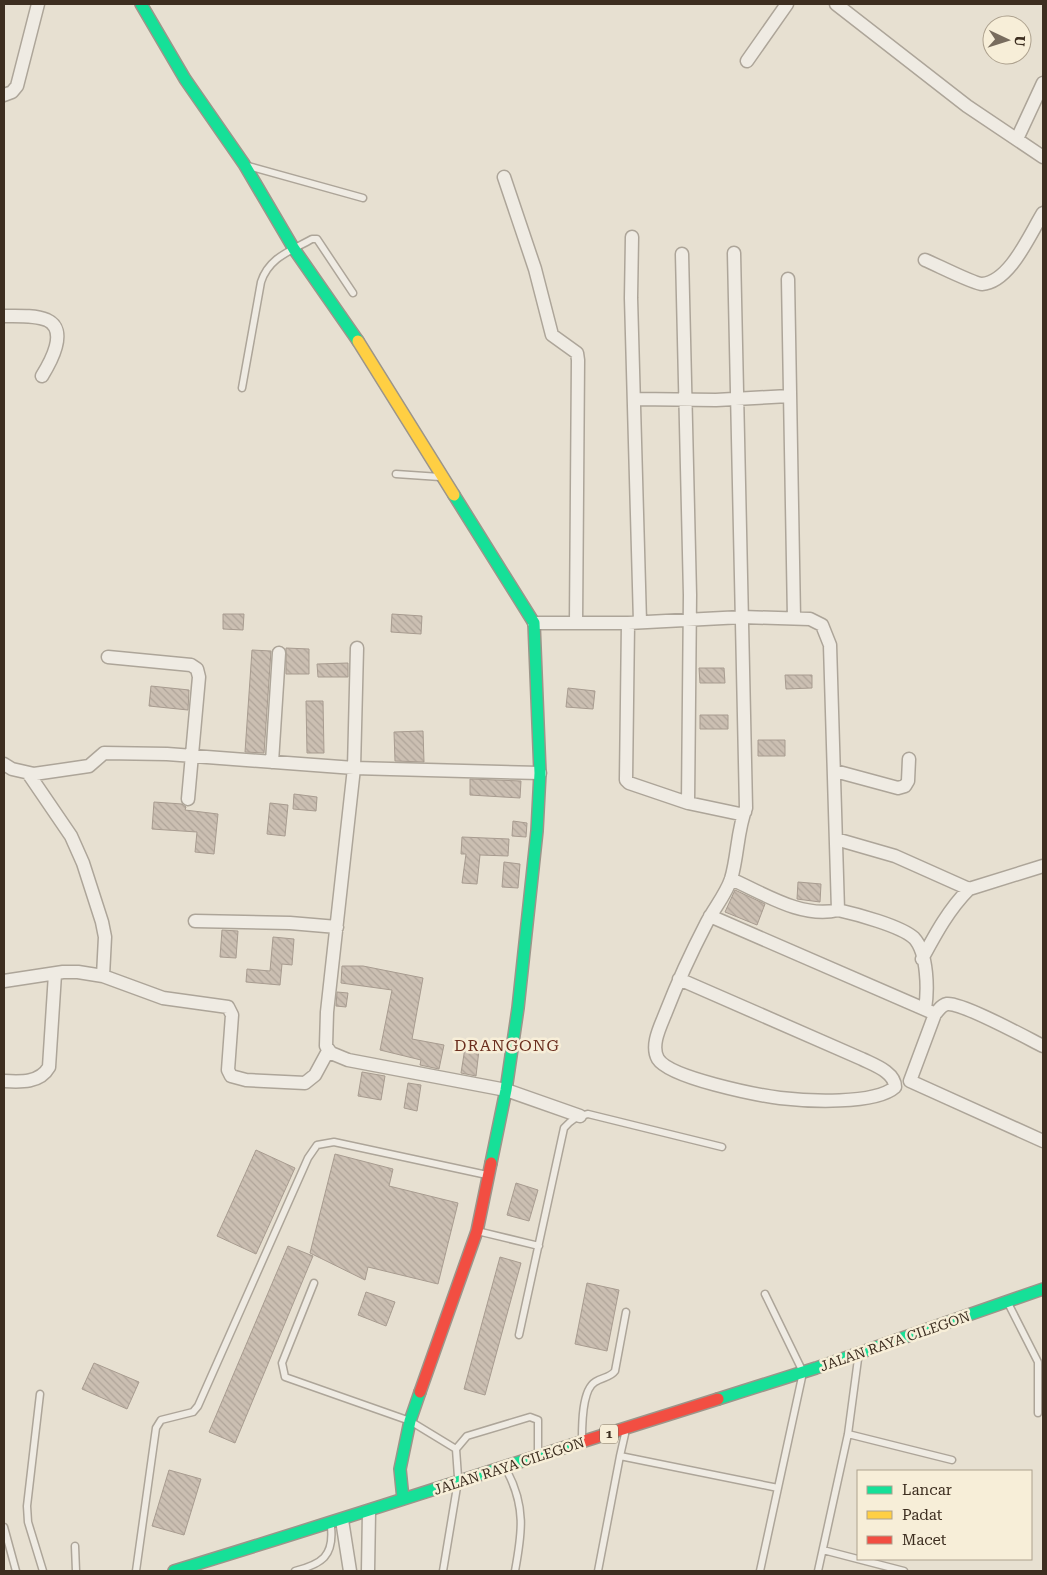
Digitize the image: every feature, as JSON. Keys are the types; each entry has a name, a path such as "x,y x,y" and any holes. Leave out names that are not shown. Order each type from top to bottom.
{"main road":[{"path":"141,4 184,79 244,164 294,249 352,332 534,623 540,773 538,831 518,1008 506,1090 477,1231 410,1420 400,1469 403,1499"},
{"name":"JALAN RAYA CILEGON","path":"174,1571 369,1512 403,1499 803,1372 1043,1290"}],"street":[{"path":"4,94 12,92 17,86 38,4"},
{"path":"747,61 787,4"},
{"path":"836,4 968,106 1043,157"},
{"path":"1017,139 1043,83"},
{"path":"504,177 535,269 552,335 573,349 577,354 578,360 576,623"},
{"path":"925,260 980,284 996,280 1008,269 1043,213"},
{"path":"632,237 631,298 635,399 634,623 627,781 688,802 740,814 745,812"},
{"path":"734,253 747,801 731,879 710,916 679,979 660,1026 655,1048 658,1058 670,1068 732,1090 762,1096 843,1100 889,1092 894,1087 894,1080 890,1075"},
{"path":"682,254 689,619 688,802"},
{"path":"788,279 794,618"},
{"path":"4,316 42,318 53,324 56,330 56,348 42,376"},
{"path":"635,399 686,400 789,396"},
{"path":"534,623 634,623 742,617 810,619 822,625 830,645 838,910"},
{"path":"357,648 354,768 326,1032 328,1051 348,1060 506,1090 580,1116"},
{"path":"272,762 279,653"},
{"path":"108,658 191,665 197,670 199,677 188,799"},
{"path":"4,764 12,769 28,774 89,766 104,752 191,755 354,768 540,773"},
{"path":"835,771 898,788 904,786 908,781 909,760"},
{"path":"28,774 71,836 82,864 102,922 105,937 103,976"},
{"path":"836,839 895,856 970,889"},
{"path":"922,958 951,909 970,889 1043,866"},
{"path":"731,879 802,910 827,913 838,910 892,927 913,938 922,958 930,1011 910,1081"},
{"path":"710,916 930,1011 941,1006 953,1004 1043,1046"},
{"path":"195,921 290,922 337,927"},
{"path":"4,980 63,972 103,976 163,998 228,1008 232,1014 228,1070 231,1076 305,1083 315,1075 328,1051"},
{"path":"4,1082 36,1080 45,1075 49,1067 55,974"},
{"path":"679,979 862,1059 890,1075 910,1081 1043,1141"},
{"path":"368,1571 369,1512"},
{"path":"336,1522 346,1546 350,1571"},
{"path":"212,1558 216,1571"}],"lane":[{"path":"244,164 363,198"},
{"path":"242,388 264,272 274,259 312,239 319,241 353,293"},
{"path":"396,474 441,477"},
{"path":"519,1335 564,1128 580,1116 595,1116 722,1146"},
{"path":"136,1571 156,1428 161,1420 193,1412 198,1406 308,1158 317,1145 334,1142 489,1175"},
{"path":"477,1231 539,1246"},
{"path":"314,1283 282,1363 285,1377 410,1420 456,1449"},
{"path":"760,1571 803,1372 765,1294"},
{"path":"1007,1302 1038,1362 1038,1413"},
{"path":"582,1443 582,1419 589,1388 593,1383 611,1376 615,1371 626,1312"},
{"path":"818,1571 848,1434 859,1353"},
{"path":"40,1394 27,1506 28,1522 42,1571"},
{"path":"442,1571 458,1483 456,1449 467,1436 534,1417 538,1420 538,1456"},
{"path":"598,1571 626,1428"},
{"path":"848,1434 952,1460"},
{"path":"620,1456 778,1488"},
{"path":"505,1468 518,1498 522,1516 522,1532 515,1571"},
{"path":"294,1571 306,1568 325,1557 331,1547 336,1522"},
{"path":"4,1527 16,1571"},
{"path":"76,1546 76,1571"},
{"path":"331,1547 346,1546"},
{"path":"823,1550 857,1559"},
{"path":"862,1560 904,1571"}],"building":[{"path":"223,614 244,614 243,630 223,629"},
{"path":"392,614 422,616 421,634 391,632"},
{"path":"286,648 309,649 309,674 286,674"},
{"path":"252,650 271,651 264,753 245,752"},
{"path":"348,663 348,677 318,677 317,664"},
{"path":"699,668 724,668 725,683 700,683"},
{"path":"785,675 812,675 812,688 786,689"},
{"path":"151,686 189,690 188,710 149,706"},
{"path":"568,688 595,691 593,709 566,707"},
{"path":"306,701 323,701 324,753 307,753"},
{"path":"700,715 728,715 728,729 700,729"},
{"path":"423,731 424,762 395,761 394,732"},
{"path":"758,740 785,740 785,756 758,756"},
{"path":"470,779 521,781 520,798 470,795"},
{"path":"294,794 317,797 316,811 293,809"},
{"path":"154,802 182,804 186,807 185,810 218,814 214,854 195,852 197,832 152,829"},
{"path":"270,803 288,805 285,836 267,834"},
{"path":"513,821 527,823 526,837 512,836"},
{"path":"462,837 509,839 508,856 480,855 477,884 462,883 466,854 461,854"},
{"path":"504,862 520,864 518,888 502,887"},
{"path":"798,882 821,884 820,902 797,899"},
{"path":"735,890 765,904 757,925 725,912"},
{"path":"222,930 238,931 236,958 220,957"},
{"path":"273,937 294,939 292,965 282,964 280,985 246,982 247,969 270,971"},
{"path":"342,966 363,966 423,978 412,1039 444,1045 439,1069 420,1065 421,1060 380,1050 392,990 341,983"},
{"path":"337,992 348,993 346,1007 336,1006"},
{"path":"465,1048 479,1050 476,1076 461,1073"},
{"path":"362,1072 385,1076 381,1100 358,1096"},
{"path":"408,1083 421,1085 417,1111 404,1108"},
{"path":"256,1150 295,1168 256,1254 217,1236"},
{"path":"335,1154 393,1169 389,1186 458,1203 438,1284 368,1267 365,1280 310,1253"},
{"path":"516,1183 538,1190 529,1221 507,1215"},
{"path":"288,1246 313,1256 235,1443 209,1432"},
{"path":"500,1257 521,1263 485,1395 464,1389"},
{"path":"587,1283 619,1290 607,1351 575,1344"},
{"path":"366,1292 395,1302 386,1326 358,1315"},
{"path":"94,1363 139,1382 127,1409 82,1389"},
{"path":"169,1470 201,1479 184,1535 152,1526"}],"traffic: fast":[{"path":"141,4 185,79 244,164 294,249 358,341"},
{"path":"454,495 534,623 540,773 537,831 518,1008 506,1090 491,1163"},
{"path":"718,1399 816,1368 1043,1289"},
{"path":"403,1499 400,1469 410,1421 420,1392"},
{"path":"174,1571 575,1444"}],"traffic: slow":[{"path":"358,341 454,495"}],"traffic: jam":[{"path":"420,1392 477,1231 491,1163"},
{"path":"575,1444 718,1399"}],"district":[{"name":"DRANGONG","path":"507,1045"}]}
